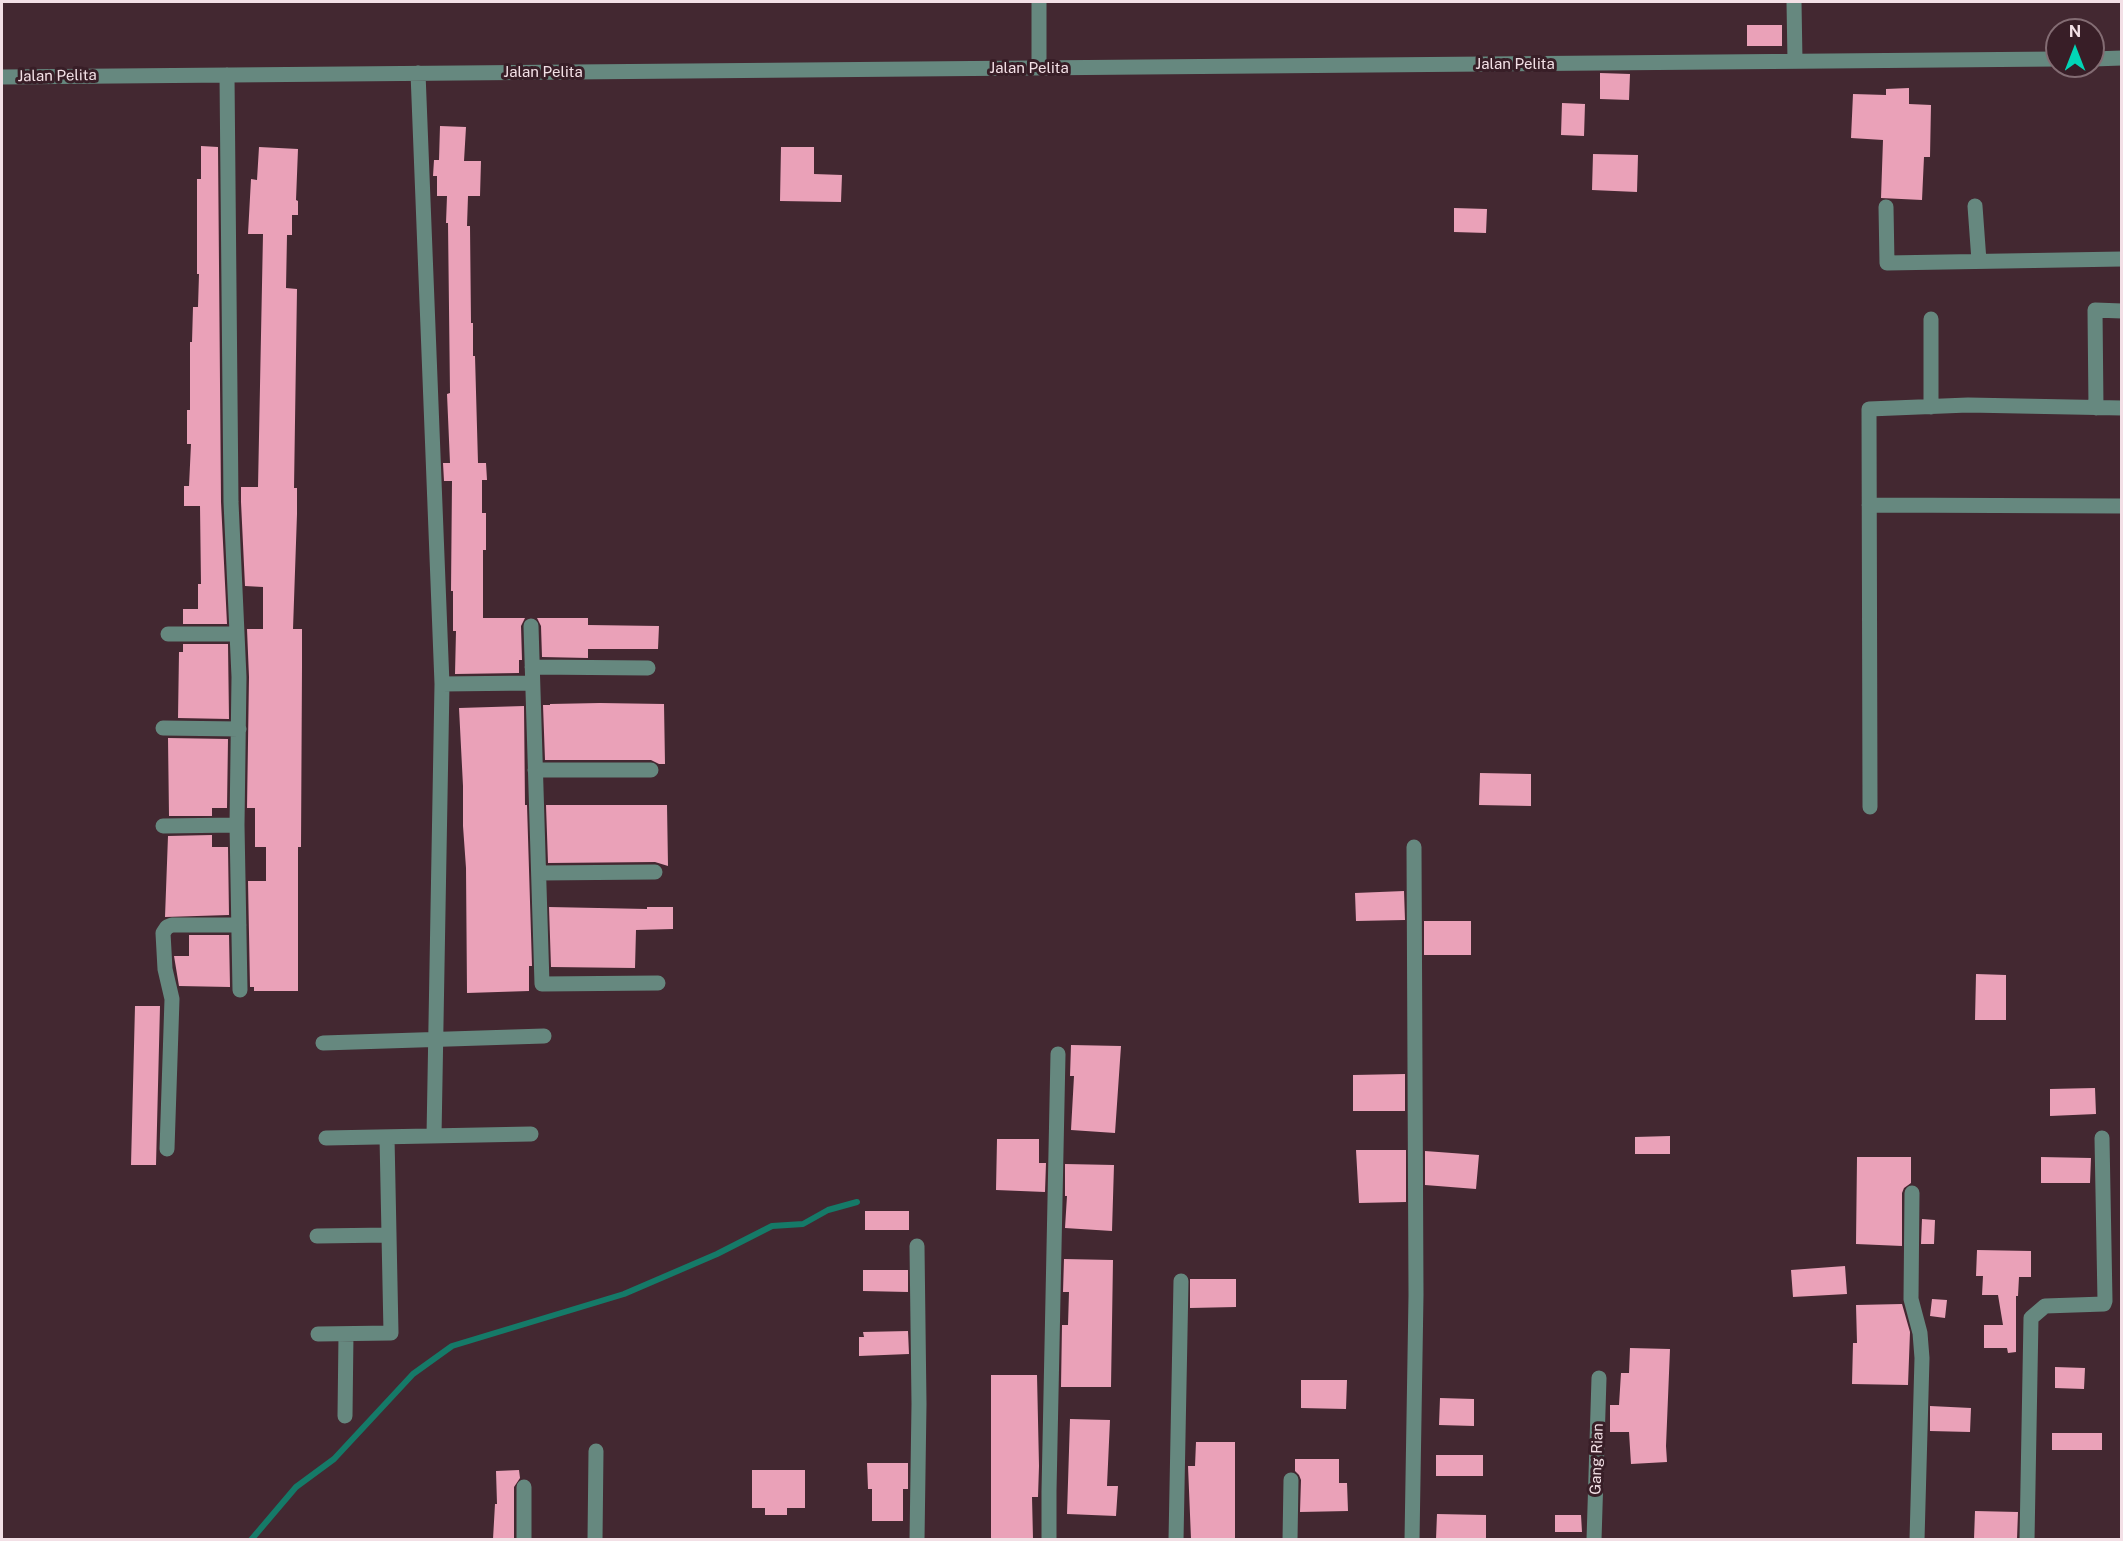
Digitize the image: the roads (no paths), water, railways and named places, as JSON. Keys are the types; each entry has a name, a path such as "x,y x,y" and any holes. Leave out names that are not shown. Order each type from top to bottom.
{"street":[{"path":"1039,2 1039,68"},
{"path":"1794,2 1794,61"},
{"path":"2105,58 2121,58"},
{"name":"Jalan Pelita","path":"2,77 2045,59"},
{"path":"418,73 442,684 434,1136"},
{"path":"227,75 231,502 239,729 237,825 240,990"},
{"path":"1975,206 1979,261"},
{"path":"1886,207 1887,263 2121,259"},
{"path":"2096,408 2095,310 2121,311"},
{"path":"1931,319 1931,407"},
{"path":"1870,807 1869,409 1968,405 2121,408"},
{"path":"1869,505 2121,506"},
{"path":"531,626 542,984 658,983"},
{"path":"168,634 237,634"},
{"path":"532,667 648,668"},
{"path":"442,684 532,683"},
{"path":"163,728 239,729"},
{"path":"535,770 651,770"},
{"path":"163,826 237,825"},
{"path":"1412,1539 1416,1295 1414,847"},
{"path":"539,873 655,872"},
{"path":"167,1149 172,999 165,969 163,933 167,927 172,925 239,925"},
{"path":"323,1043 544,1036"},
{"path":"1049,1539 1058,1054"},
{"path":"326,1138 531,1134"},
{"path":"318,1334 391,1333 387,1137"},
{"path":"2027,1539 2031,1318 2045,1306 2104,1304 2102,1138"},
{"path":"1912,1193 1911,1299 1920,1333 1922,1358 1917,1539"},
{"path":"317,1236 389,1235"},
{"path":"916,1246 919,1416 917,1539"},
{"path":"1176,1539 1181,1281"},
{"path":"345,1416 346,1334"},
{"name":"Gang Rian","path":"1594,1539 1599,1378"},
{"path":"595,1539 596,1451"},
{"path":"1290,1539 1291,1480"},
{"path":"524,1487 524,1539"}],"waterway":[{"path":"251,1540 296,1487 334,1459 413,1374 452,1346 624,1294 717,1254 772,1226 803,1224 828,1210 857,1202"}]}
